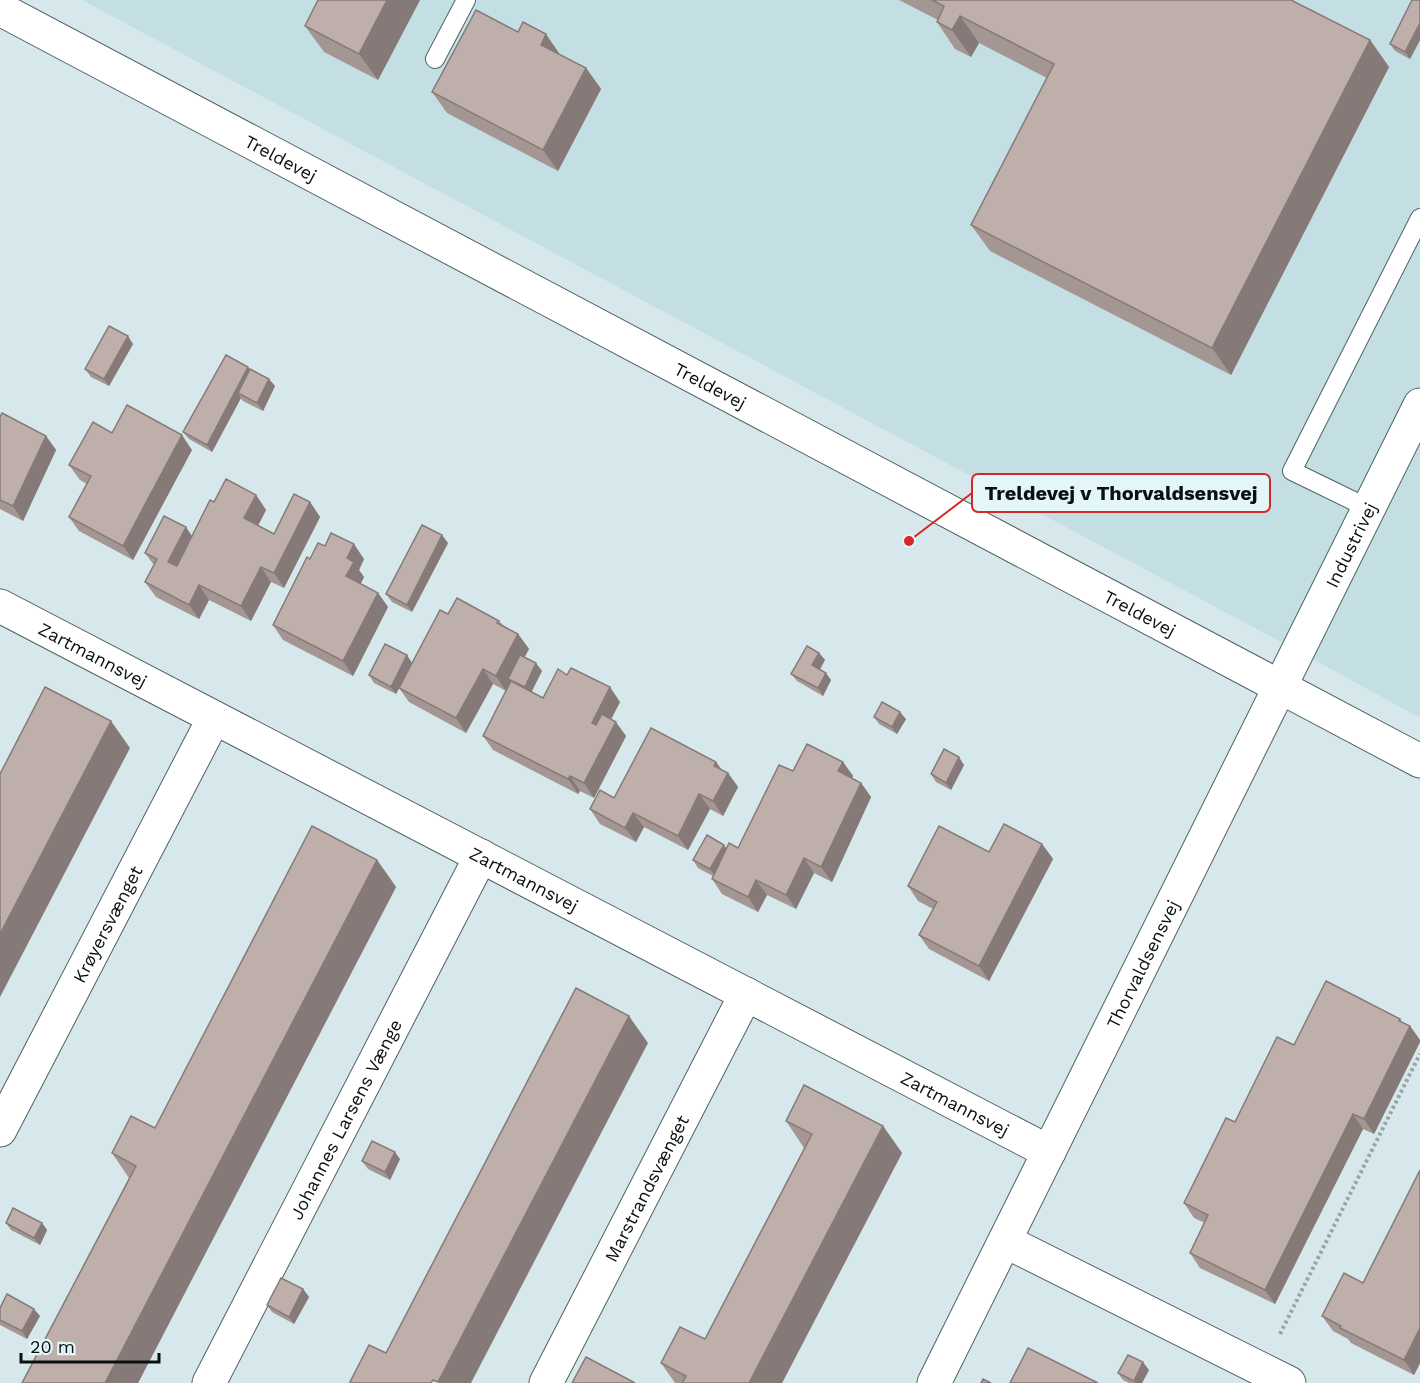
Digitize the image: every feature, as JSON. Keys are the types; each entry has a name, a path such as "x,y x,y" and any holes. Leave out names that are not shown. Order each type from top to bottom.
{"street":[{"name":"Treldevej","path":"0,9 1420,761"},
{"name":"Industrivej","path":"1281,687 1420,405"},
{"name":"Zartmannsvej","path":"0,606 1049,1152"},
{"name":"Thorvaldsensvej","path":"934,1383 1281,687"},
{"name":"Krøyersvænget","path":"0,1130 214,718"},
{"name":"Johannes Larsens Vænge","path":"209,1383 481,856"},
{"name":"Marstrandsvænget","path":"546,1383 746,994"},
{"path":"1005,1241 1276,1376"}],"lane":[{"path":"435,59 466,0"},
{"path":"1368,508 1292,471 1420,218"}],"path":[{"path":"1276,1376 1420,1054"}],"shaded area":[{"path":"82,0 1420,0 1420,718 1333,670"}],"building":[{"path":"318,0 387,0 359,54 305,26"},
{"path":"932,0 1291,0 1370,40 1212,348 971,225 1054,64 960,16 952,30 937,22 944,6"},
{"path":"1412,0 1420,0 1420,23 1405,52 1390,44"},
{"path":"476,10 518,32 523,22 546,34 541,45 586,68 543,150 432,92"},
{"path":"109,326 128,336 104,379 85,369"},
{"path":"226,355 248,367 207,445 183,432"},
{"path":"250,369 269,379 257,403 238,393"},
{"path":"127,405 182,435 123,546 69,517 91,476 69,465 93,422 112,433"},
{"path":"2,413 46,436 13,506 0,500 0,417"},
{"path":"226,479 256,495 244,518 274,534 294,494 310,502 274,573 261,567 241,606 199,585 189,605 145,582 157,559 145,553 164,516 186,527 168,562 177,566 210,500 214,502"},
{"path":"422,525 442,535 407,605 386,594"},
{"path":"331,533 354,544 347,558 354,562 346,576 378,593 343,661 273,625 307,557 310,559 318,543 325,546"},
{"path":"457,598 518,634 496,676 483,669 456,718 399,688 440,610 448,614"},
{"path":"385,644 407,655 391,687 369,675"},
{"path":"807,646 819,653 812,665 826,673 818,688 791,674"},
{"path":"520,655 536,663 525,687 508,679"},
{"path":"571,668 610,687 592,723 596,725 602,714 616,722 584,783 570,776 568,779 483,736 511,681 543,698 558,669 567,675"},
{"path":"45,687 111,721 0,934 0,774"},
{"path":"882,702 900,712 892,727 874,717"},
{"path":"651,728 716,762 714,766 728,773 713,801 699,794 678,836 633,813 625,828 590,809 600,790 614,798"},
{"path":"807,744 843,762 838,771 861,783 821,867 804,858 786,895 756,880 748,897 712,879 729,843 738,848 779,765 793,771"},
{"path":"944,749 959,757 946,783 931,774"},
{"path":"1004,824 1042,844 979,966 919,935 937,902 908,886 939,826 989,852"},
{"path":"312,826 377,860 105,1383 22,1383 136,1166 112,1153 131,1116 155,1128"},
{"path":"707,835 724,845 710,869 693,860"},
{"path":"1326,981 1410,1026 1364,1119 1353,1114 1265,1290 1190,1253 1208,1215 1184,1203 1226,1118 1235,1122 1277,1037 1294,1045"},
{"path":"576,988 629,1016 438,1382 433,1380 431,1383 350,1382 369,1345 386,1353"},
{"path":"804,1085 883,1126 749,1383 682,1383 686,1376 661,1363 680,1327 705,1339 812,1134 786,1121"},
{"path":"372,1141 395,1152 385,1172 362,1161"},
{"path":"1420,1170 1420,1328 1404,1360 1340,1328 1341,1326 1322,1316 1344,1273 1363,1283"},
{"path":"13,1208 42,1223 34,1238 6,1223"},
{"path":"281,1278 303,1289 289,1317 267,1305"},
{"path":"7,1294 34,1309 22,1331 0,1320 0,1308"},
{"path":"1028,1348 1098,1383 1010,1383"},
{"path":"1128,1355 1143,1362 1134,1381 1118,1373"},
{"path":"586,1357 635,1383 572,1383"}],"place":[{"name":"Treldevej v Thorvaldsensvej","path":"909,541"}]}
